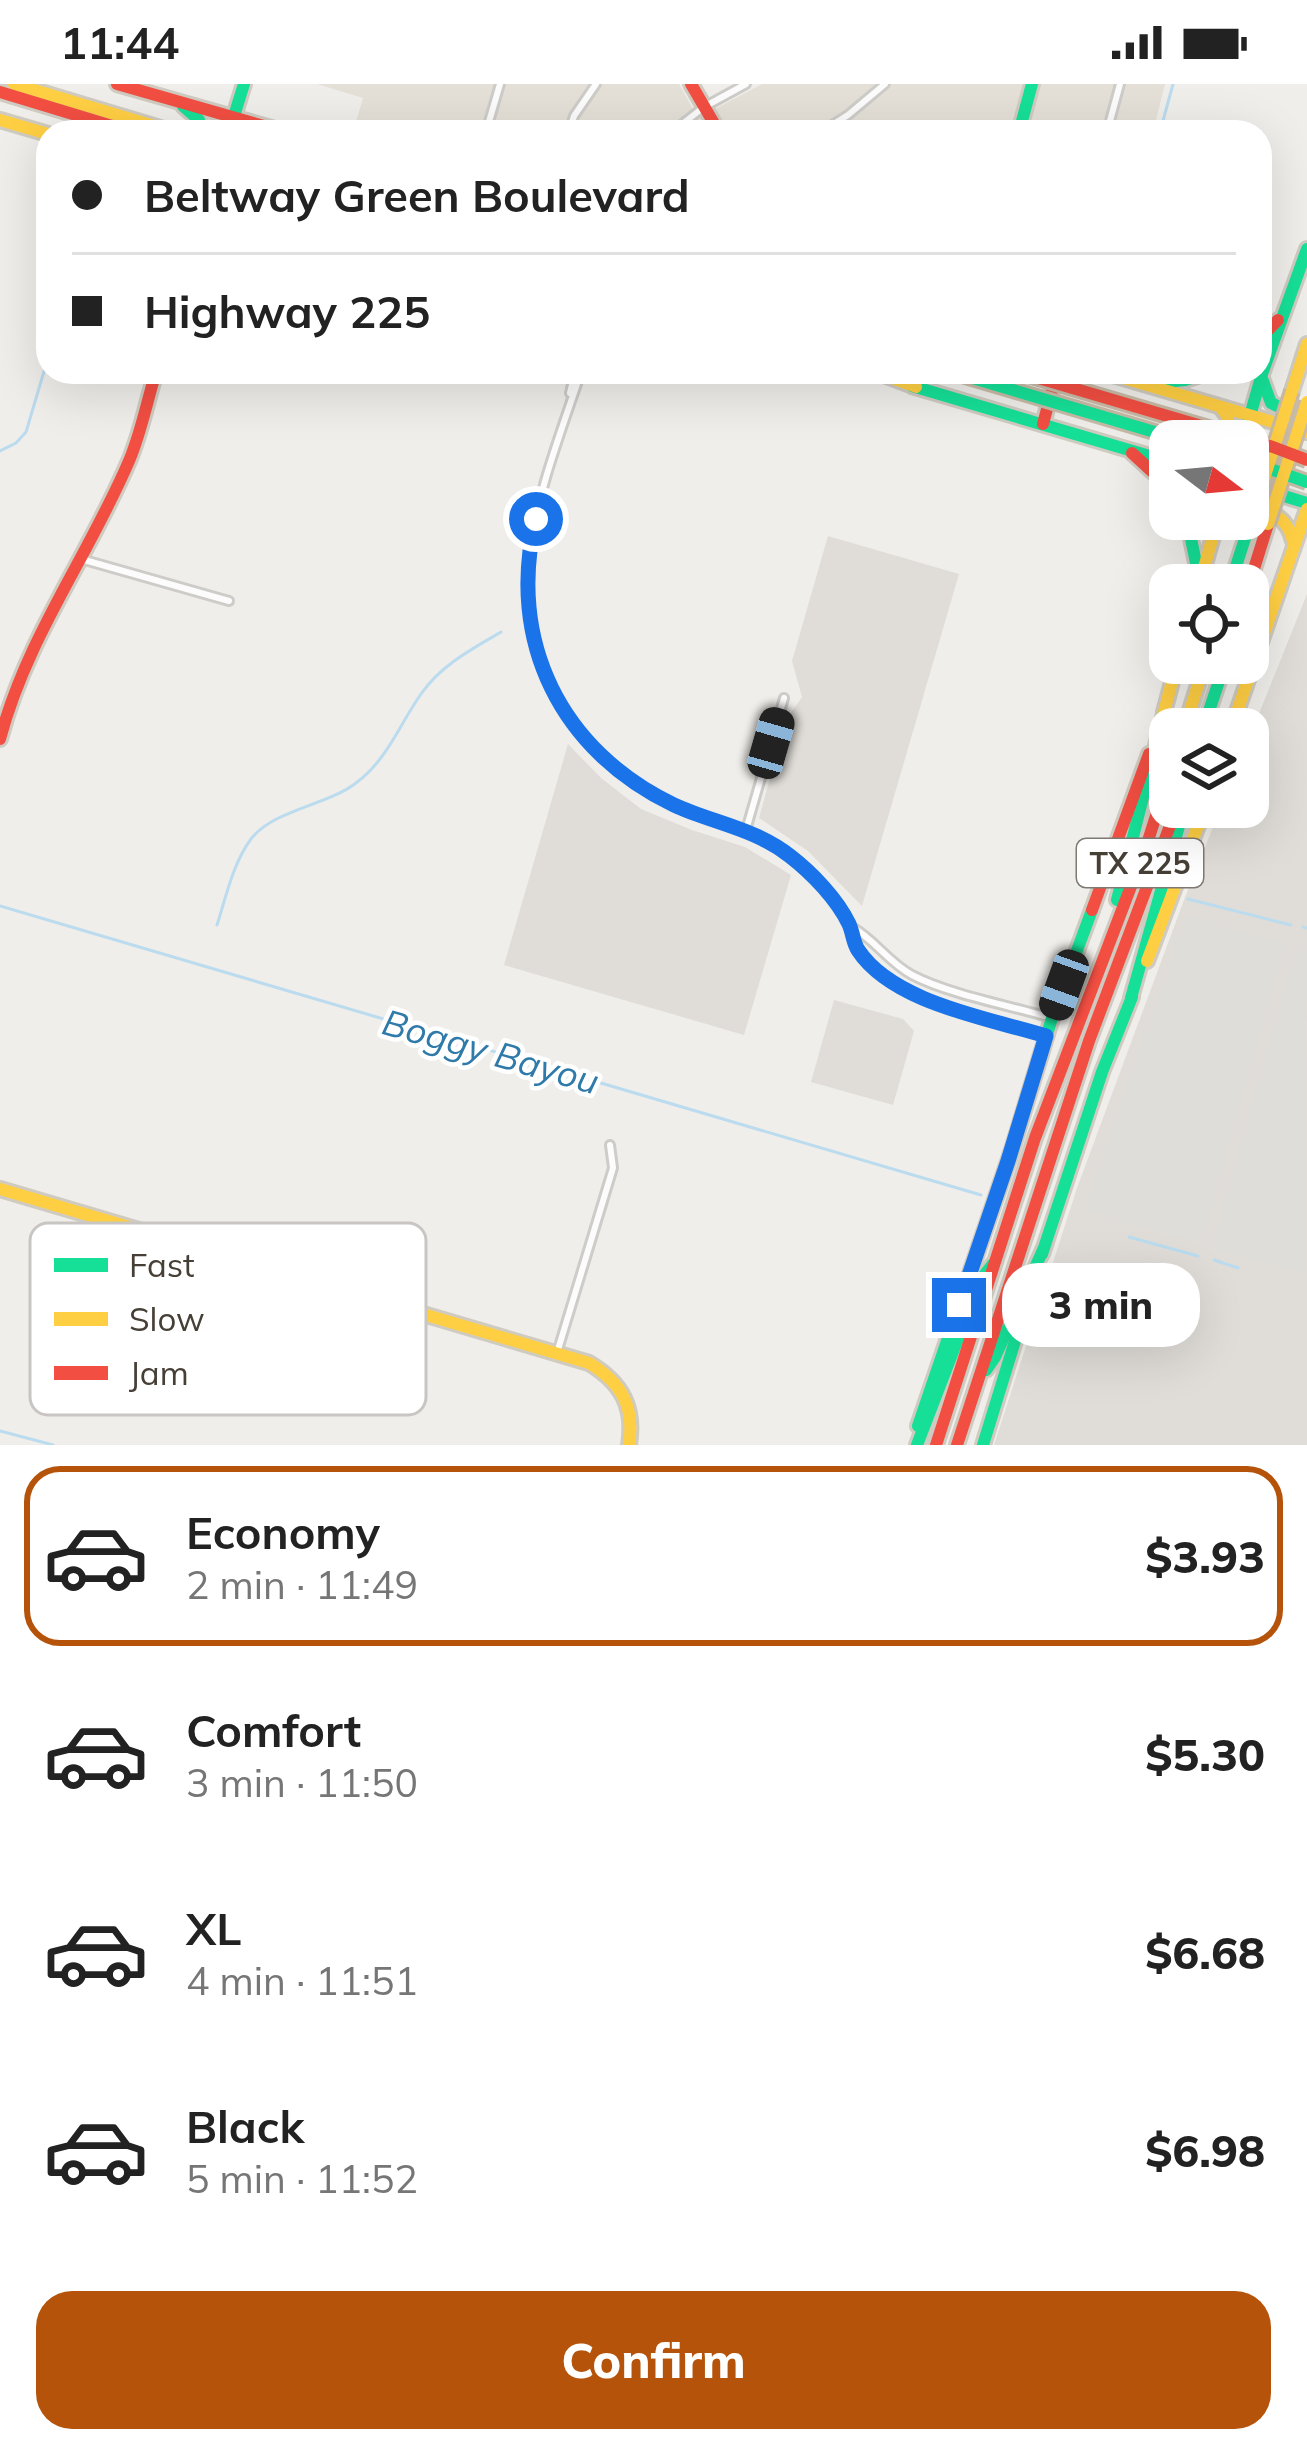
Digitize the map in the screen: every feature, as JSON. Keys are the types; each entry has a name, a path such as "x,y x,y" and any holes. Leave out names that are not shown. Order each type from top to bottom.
{"main road":[{"path":"14,84 134,120"},
{"path":"117,84 177,101 221,120"},
{"path":"233,120 244,84"},
{"path":"692,84 711,120"},
{"path":"1022,120 1032,84"},
{"path":"0,92 92,120"},
{"path":"177,101 199,120"},
{"path":"0,120 36,130"},
{"path":"1272,345 1307,250"},
{"path":"1272,325 1283,314"},
{"path":"1237,564 1307,344"},
{"path":"0,739 34,644 131,458 153,384"},
{"path":"906,384 1149,456"},
{"path":"908,384 916,387"},
{"path":"994,384 1149,430"},
{"path":"1043,424 1054,384"},
{"path":"1059,384 1307,460"},
{"path":"1144,384 1307,432"},
{"path":"1248,420 1259,384"},
{"path":"1263,384 1275,407 1307,417"},
{"path":"1256,564 1307,403"},
{"path":"1219,406 1228,420"},
{"path":"1126,449 1149,467"},
{"path":"1269,468 1307,482"},
{"path":"1239,708 1307,506 1269,492"},
{"path":"1269,511 1288,524 1294,548"},
{"path":"1294,548 1307,535"},
{"path":"914,1445 1052,1018 1149,754"},
{"path":"1104,952 1149,773"},
{"name":"TX 225","path":"936,1445 1035,1138 1152,828"},
{"name":"TX 225","path":"957,1445 1089,1041 1172,828"},
{"path":"1131,998 1175,828"},
{"path":"983,1445 1102,1072 1197,828"},
{"path":"0,1190 113,1223"},
{"path":"978,1380 995,1357 1043,1250"},
{"path":"914,1445 981,1279 997,1259"},
{"path":"426,1315 589,1363 617,1381 630,1408 629,1445"}],"street":[{"path":"490,120 500,84"},
{"path":"573,120 596,84"},
{"path":"687,120 746,84"},
{"path":"840,120 885,84"},
{"path":"1110,120 1120,84"},
{"path":"575,384 527,568 530,620 547,680 575,728 618,772 674,805 746,830 786,853 827,892 850,926 855,945 887,978 923,998 1046,1036"},
{"path":"81,559 229,601"},
{"path":"746,830 784,698"},
{"path":"850,926 864,933 897,966 930,983 1052,1018"},
{"path":"923,998 930,983"},
{"path":"557,1353 614,1168 610,1145"}],"shaded area":[{"path":"317,84 679,84 698,118 762,84 1165,84 1156,120 357,120 363,98"},
{"path":"828,536 959,574 862,906 808,851 759,818 786,720 802,697 792,661"},
{"path":"1307,594 1307,1445 994,1445 1077,1188 1213,828 1269,828 1269,708 1261,708"},
{"path":"568,744 641,809 745,847 791,875 744,1035 504,965"},
{"path":"1186,915 1285,944 1201,1243 1084,1210"},
{"path":"1296,948 1307,952 1306,1273 1211,1249"},
{"path":"834,1000 903,1019 914,1031 893,1105 811,1082"}],"waterway":[{"path":"1163,120 1173,84"},
{"path":"0,451 26,432 40,384"},
{"path":"217,925 235,869 251,839 273,821 344,791 367,774 438,674 501,632"},
{"name":"Boggy Bayou","path":"1188,899 1291,925"},
{"name":"Boggy Bayou","path":"0,906 981,1195"},
{"name":"Boggy Bayou","path":"1303,927 1307,928"},
{"name":"Boggy Bayou","path":"1129,1237 1198,1256"},
{"name":"Boggy Bayou","path":"1214,1260 1238,1268"},
{"path":"0,1431 53,1445"}],"traffic: fast":[{"path":"233,120 244,84"},
{"path":"1022,120 1032,84"},
{"path":"183,106 199,120"},
{"path":"1272,346 1307,249"},
{"path":"993,384 1149,430"},
{"path":"1249,420 1259,384"},
{"path":"1264,384 1271,403 1290,412"},
{"path":"912,386 1149,456"},
{"path":"1269,468 1307,482"},
{"path":"1269,491 1307,503"},
{"path":"1191,540 1196,564"},
{"path":"1237,564 1244,540"},
{"path":"1210,708 1218,684"},
{"path":"1117,900 1149,773"},
{"path":"1131,998 1178,828"},
{"path":"918,1426 1092,910"},
{"path":"1042,1254 1132,997"},
{"path":"986,1370 1043,1250"},
{"path":"917,1445 981,1279 993,1264"},
{"path":"983,1445 1030,1292"}],"traffic: slow":[{"path":"14,84 134,120"},
{"path":"0,120 36,130"},
{"path":"1292,391 1307,344"},
{"path":"908,384 916,387"},
{"path":"1144,384 1307,432"},
{"path":"1269,463 1292,391"},
{"path":"1269,521 1307,402"},
{"path":"1222,409 1228,420"},
{"path":"1238,708 1307,509"},
{"path":"1269,512 1287,526 1293,541"},
{"path":"1205,564 1212,540"},
{"path":"1165,708 1171,684"},
{"path":"1191,708 1198,684"},
{"path":"1147,961 1197,828"},
{"path":"0,1189 115,1223"},
{"path":"426,1315 589,1363 624,1397 630,1419 629,1445"}],"traffic: jam":[{"path":"117,84 243,120"},
{"path":"691,84 712,120"},
{"path":"0,92 92,120"},
{"path":"1272,326 1278,320"},
{"path":"0,739 26,666 129,461 153,384"},
{"path":"1043,424 1054,384"},
{"path":"1059,384 1307,460"},
{"path":"1132,453 1149,469"},
{"path":"1256,564 1263,540"},
{"path":"1092,910 1149,754"},
{"path":"936,1445 1035,1138 1152,828"},
{"path":"957,1445 1089,1041 1169,828"}],"route":[{"path":"536,519 527,581 537,652 561,706 600,757 651,793 746,830 786,853 827,892 850,926 860,953 887,978 923,998 1046,1036 959,1305"}]}
